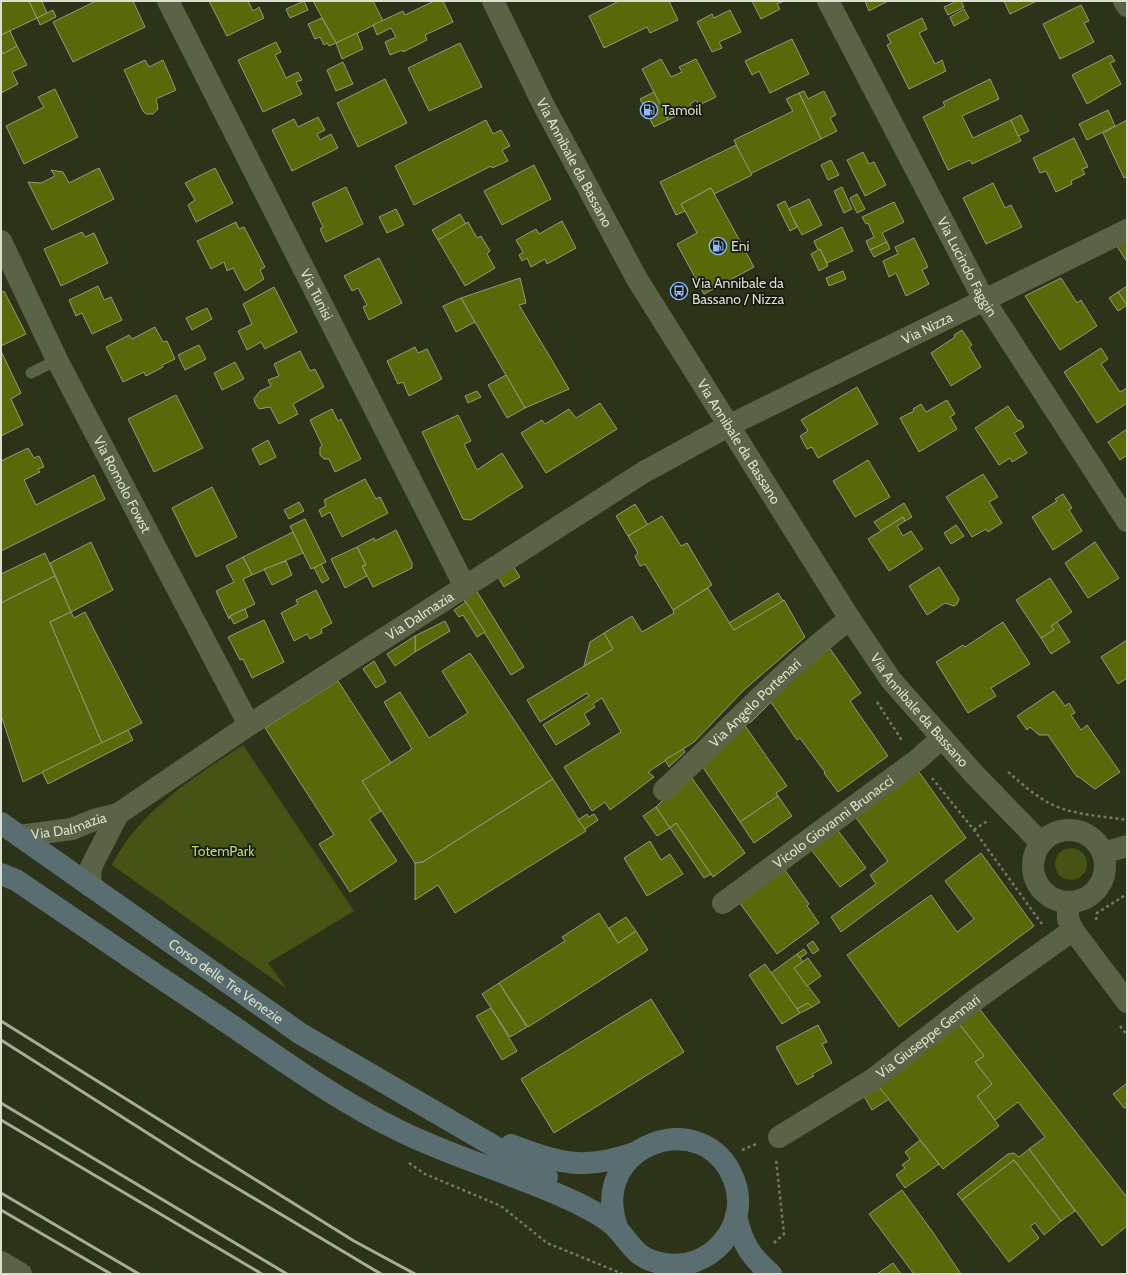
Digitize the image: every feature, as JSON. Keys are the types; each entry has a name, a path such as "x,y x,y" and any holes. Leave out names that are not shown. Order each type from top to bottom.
{"main road":[{"name":"Corso delle Tre Venezie","path":"1,823 301,1034 540,1174 597,1197 612,1208"},
{"path":"1,874 16,880 320,1085 399,1130 468,1160 535,1184 596,1213 618,1230"},
{"name":"Corso delle Tre Venezie","path":"459,1126 544,1158 570,1164 596,1164 616,1160 637,1152 654,1143 673,1140 692,1142 710,1150 724,1162 734,1179 738,1198 736,1216 732,1229 719,1248 700,1260 678,1266"},
{"name":"Corso delle Tre Venezie","path":"637,1152 625,1164 617,1178 612,1194 612,1208 618,1230 630,1247 647,1259 657,1263 678,1266 701,1274"},
{"name":"Corso delle Tre Venezie","path":"736,1216 744,1244 756,1260 771,1274"}],"street":[{"name":"Via Tunisi","path":"168,1 465,587"},
{"name":"Via Annibale da Bassano","path":"493,1 543,104 637,279 850,619 891,680 974,774 1041,843"},
{"name":"Via Lucindo Faggin","path":"828,1 984,300 1127,522"},
{"path":"1124,1 1127,6"},
{"name":"Via Nizza","path":"728,426 1127,230"},
{"name":"Via Romolo Fowst","path":"1,241 57,360 249,726"},
{"name":"Via Dalmazia","path":"19,836 72,829 94,820 118,814 249,726 644,472 728,426"},
{"name":"Via Angelo Portenari","path":"664,790 708,750 796,662 850,619"},
{"name":"Vicolo Giovanni Brunacci","path":"723,903 910,764 942,738"},
{"name":"Via Dalmazia","path":"90,886 91,867 118,814"},
{"path":"1062,830 1075,830 1092,838 1097,842 1104,853 1106,867 1103,881 1094,892 1082,900 1068,902 1057,900 1047,894 1039,885 1034,875 1033,864 1035,853 1041,843 1050,835 1062,830"},
{"path":"1104,853 1127,846"},
{"path":"1068,902 1068,919 1073,930 1127,1002"},
{"name":"Via Giuseppe Gennari","path":"779,1137 872,1080 975,1000 1073,930"},
{"path":"1,1262 22,1274"}],"lane":[{"path":"31,373 57,360"}],"path":[{"path":"1007,771 1024,786 1051,804 1084,814 1127,820"},
{"path":"929,774 974,830 1043,925"},
{"path":"1097,924 1097,913 1127,894"},
{"path":"771,1246 784,1234 775,1143 779,1137"},
{"path":"740,1150 744,1157"},
{"path":"405,1161 425,1174 501,1206 547,1243 623,1274"}],"green space":[{"name":"TotemPark","path":"243,745 354,911 268,963 287,989 112,865 123,846 152,812 187,783"},
{"path":"1068,848 1074,848 1084,855 1087,864 1086,870 1080,877 1074,880 1068,880 1058,873 1055,867 1055,861 1062,851"}],"building":[{"path":"1,1 29,1 37,18 1,35"},
{"path":"29,1 45,1 42,2 47,13 37,18"},
{"path":"96,1 133,1 145,27 73,62 53,22"},
{"path":"209,1 248,1 253,11 259,7 264,18 227,36"},
{"path":"304,1 308,10 290,18 286,9"},
{"path":"313,1 373,1 383,21 336,43"},
{"path":"434,1 443,1 453,22 425,35 427,40 403,52 402,50 390,55 385,42 396,37 391,28 377,35 373,25 403,11 405,15"},
{"path":"619,1 669,1 678,20 650,33 647,27 604,48 589,16"},
{"path":"752,1 784,1 777,4 780,9 761,19"},
{"path":"865,1 888,1 869,11"},
{"path":"957,1 961,1 964,7 948,15 944,7"},
{"path":"1004,1 1037,1 1010,14"},
{"path":"1081,5 1089,21 1084,23 1094,42 1060,59 1043,24"},
{"path":"964,9 969,18 954,26 950,17"},
{"path":"53,10 56,17 40,25 37,18"},
{"path":"730,10 741,32 719,42 722,48 712,52 697,22 712,14 714,18"},
{"path":"322,18 336,43 329,46 327,43 324,45 320,37 315,39 308,24"},
{"path":"922,18 927,29 919,33 935,64 942,60 946,71 909,89 887,45 891,43 887,35"},
{"path":"10,31 17,46 3,54 1,50 1,35"},
{"path":"357,33 363,49 342,59 336,43"},
{"path":"792,39 809,74 770,93 759,71 752,75 745,61"},
{"path":"276,42 281,52 275,55 286,78 298,72 302,80 296,82 302,94 263,112 238,60"},
{"path":"460,43 482,87 429,111 408,68"},
{"path":"17,46 27,65 12,72 18,84 1,93 1,50 3,54"},
{"path":"1111,55 1115,61 1110,63 1121,84 1087,104 1072,75"},
{"path":"661,59 671,77 682,72 679,67 696,59 716,97 699,105 696,100 690,104 692,108 668,120 642,69"},
{"path":"145,60 149,67 163,60 176,90 156,99 158,109 153,114 146,114 143,111 124,70"},
{"path":"343,62 353,84 336,91 327,70"},
{"path":"385,79 407,123 358,147 337,103"},
{"path":"990,79 999,99 962,116 973,138 1011,120 1021,141 972,164 970,160 948,170 923,117 945,106 943,102"},
{"path":"55,89 78,137 24,164 6,126 44,107 38,97"},
{"path":"804,91 808,99 824,91 836,115 830,118 837,131 821,139 799,93"},
{"path":"654,92 668,120 654,127 640,99"},
{"path":"799,93 821,139 750,174 734,140 793,111 786,99"},
{"path":"1108,110 1115,126 1087,140 1079,124"},
{"path":"1021,115 1029,131 1018,136 1011,120"},
{"path":"318,117 325,130 317,134 320,140 331,134 338,148 292,171 272,130 294,119 298,127"},
{"path":"486,120 493,134 501,130 510,146 502,150 508,161 492,168 491,166 414,205 395,166"},
{"path":"1127,120 1127,177 1124,178 1103,133"},
{"path":"1074,138 1088,167 1082,169 1085,174 1071,181 1072,184 1056,192 1046,171 1040,173 1033,158"},
{"path":"736,145 752,175 714,194 711,188 681,204 685,211 676,215 660,182"},
{"path":"863,152 869,164 874,162 886,185 865,196 847,160"},
{"path":"831,160 839,175 828,180 821,165"},
{"path":"534,165 551,199 502,225 484,191"},
{"path":"99,168 114,199 52,230 28,182 41,183 55,176 51,170 63,172 69,183"},
{"path":"215,168 233,203 196,222 188,205 195,200 185,183"},
{"path":"993,183 1005,208 1011,205 1022,227 986,244 963,198"},
{"path":"346,187 363,224 326,242 320,229 323,227 312,203"},
{"path":"842,187 852,209 844,213 834,191"},
{"path":"711,188 754,267 704,294 677,244 697,233 681,204"},
{"path":"857,194 865,209 857,213 850,198"},
{"path":"809,199 822,225 802,235 788,209"},
{"path":"785,201 797,227 790,231 777,205"},
{"path":"894,202 904,222 882,233 887,242 870,250 866,241 874,237 868,223 866,224 862,217"},
{"path":"396,209 404,225 387,233 379,217"},
{"path":"460,214 466,224 438,240 432,230"},
{"path":"562,221 576,248 547,264 545,259 531,267 527,258 522,261 519,255 523,252 516,240 536,229 539,234"},
{"path":"236,222 239,229 244,227 265,267 260,270 264,279 245,291 233,268 227,271 224,262 211,269 197,241"},
{"path":"468,222 477,238 481,236 490,251 487,254 495,268 465,286 438,240"},
{"path":"842,227 853,251 827,263 814,241"},
{"path":"82,232 85,237 94,233 108,263 61,286 44,249"},
{"path":"914,238 928,267 922,270 929,284 906,296 896,273 889,277 883,261 898,254 895,247"},
{"path":"1127,239 1127,262 1117,246"},
{"path":"887,242 890,249 874,257 870,250"},
{"path":"820,249 828,266 819,271 811,254"},
{"path":"379,258 402,303 369,320 363,307 367,305 358,288 352,291 344,276"},
{"path":"843,271 846,279 829,286 826,278"},
{"path":"520,278 526,303 519,305 569,389 525,408 461,298"},
{"path":"1061,278 1077,303 1081,300 1097,326 1060,350 1025,296"},
{"path":"98,286 104,300 111,297 122,320 92,334 82,313 76,316 69,300"},
{"path":"1127,286 1127,305 1118,292"},
{"path":"274,287 297,332 265,349 261,342 247,350 238,331 252,324 243,304"},
{"path":"4,291 26,334 1,346 1,293"},
{"path":"1118,292 1127,305 1118,311 1109,298"},
{"path":"461,298 475,322 456,332 443,306"},
{"path":"207,308 212,319 192,330 186,318"},
{"path":"155,327 163,342 167,341 175,359 162,365 163,367 146,376 144,372 123,382 106,347 129,335 132,339"},
{"path":"962,330 972,345 969,347 981,367 951,386 931,353 955,337 954,335"},
{"path":"199,345 206,359 185,370 178,355"},
{"path":"415,347 418,353 427,349 442,379 409,396 403,382 398,384 387,361"},
{"path":"1101,348 1108,359 1101,364 1120,392 1127,388 1127,403 1097,423 1064,372"},
{"path":"1,351 21,393 11,399 23,425 1,436"},
{"path":"300,351 310,371 315,369 324,387 293,404 298,414 279,424 270,407 259,409 254,399 260,391 271,386 268,380 279,376 274,364"},
{"path":"235,362 244,379 222,390 214,373"},
{"path":"506,375 525,408 507,418 488,385"},
{"path":"857,387 878,424 818,458 812,447 807,449 800,436 808,431 801,420"},
{"path":"477,391 481,397 468,403 465,396"},
{"path":"176,395 203,448 154,472 128,419"},
{"path":"947,400 955,414 950,417 957,429 919,452 900,418 914,411 913,409 921,404 926,412"},
{"path":"600,403 617,429 546,473 521,433 542,420 545,424 569,409 576,418"},
{"path":"1008,406 1024,427 1014,433 1027,453 1012,462 1010,458 999,465 975,428"},
{"path":"332,409 338,421 341,419 361,459 335,472 329,459 324,459 320,455 320,448 322,445 310,420"},
{"path":"458,415 471,441 464,444 477,470 502,453 523,487 471,520 463,519 422,432"},
{"path":"1127,429 1127,458 1126,456 1120,460 1108,442"},
{"path":"268,440 276,457 260,465 252,449"},
{"path":"28,448 34,458 39,456 44,467 38,469 40,472 24,480 36,505 94,475 105,499 1,551 1,461"},
{"path":"868,460 890,497 855,517 833,481"},
{"path":"983,474 998,497 989,502 1002,523 988,532 986,529 972,537 946,497"},
{"path":"365,479 376,499 380,497 388,513 342,537 330,512 322,517 319,510 326,506 324,500"},
{"path":"212,487 237,537 196,557 172,508"},
{"path":"1063,494 1072,508 1069,510 1082,531 1053,550 1032,517 1057,501 1055,499"},
{"path":"299,502 304,511 289,519 284,510"},
{"path":"904,503 912,517 905,521 903,517 881,531 874,522"},
{"path":"635,504 648,525 628,536 616,516"},
{"path":"662,516 681,546 687,543 712,585 673,610 645,564 640,566 635,556 638,553 628,536"},
{"path":"903,517 905,521 897,526 903,536 911,531 923,549 889,571 868,539"},
{"path":"305,519 326,562 311,569 290,526"},
{"path":"956,525 964,536 951,544 944,533"},
{"path":"396,530 412,563 412,568 373,587 362,566 366,565 357,547 374,538 375,541"},
{"path":"293,532 303,553 252,575 243,557"},
{"path":"91,542 113,590 71,612 50,563"},
{"path":"1095,542 1119,578 1088,598 1065,563"},
{"path":"357,547 366,565 362,566 367,576 345,588 331,559"},
{"path":"45,553 55,576 1,603 1,574"},
{"path":"243,557 252,575 243,579 255,604 230,616 229,619 216,591 234,582 226,566"},
{"path":"286,561 292,575 272,585 264,569"},
{"path":"321,564 329,579 322,583 314,568"},
{"path":"513,566 520,577 504,587 497,575"},
{"path":"939,567 959,599 957,604 954,606 945,603 927,615 909,586"},
{"path":"55,576 71,612 50,622 102,743 23,782 1,715 1,603"},
{"path":"1050,578 1072,612 1051,626 1054,630 1041,638 1016,600"},
{"path":"708,588 734,630 784,600 805,637 744,690 694,742 648,772 654,777 610,810 605,802 592,811 564,767 621,732 602,698 593,704 595,707 584,714 590,724 556,745 543,725 589,696 587,693 540,722 527,700 613,649 604,633 632,616 642,632 674,613 673,610"},
{"path":"316,590 332,623 321,629 322,633 310,639 307,634 294,641 281,613 298,604 296,600"},
{"path":"476,590 524,667 511,675 463,598"},
{"path":"778,593 783,601 734,630 729,623"},
{"path":"466,602 485,632 477,637 463,615 459,617 454,610"},
{"path":"245,609 248,617 234,624 230,616"},
{"path":"71,612 74,618 85,612 142,723 102,743 50,622"},
{"path":"264,620 284,662 252,678 243,659 240,660 228,637"},
{"path":"445,621 450,631 415,652 415,636"},
{"path":"1003,622 1030,664 991,688 996,696 968,713 936,662 963,645 965,647"},
{"path":"1057,622 1070,642 1051,654 1041,638 1054,630 1051,626"},
{"path":"604,633 613,649 584,666 590,642"},
{"path":"415,636 415,652 395,666 387,654"},
{"path":"1127,640 1127,678 1118,684 1101,657"},
{"path":"826,643 861,693 850,701 888,756 838,792 800,738 797,740 771,702 750,723 744,718"},
{"path":"470,653 553,779 423,862 415,863 362,781 412,749 384,702 400,692 429,738 468,713 442,671"},
{"path":"374,661 386,682 376,688 363,669"},
{"path":"338,681 391,763 362,781 381,811 369,819 397,861 350,892 319,844 334,835 265,728"},
{"path":"1054,691 1065,706 1069,703 1075,713 1071,715 1081,730 1087,725 1120,772 1095,789 1077,777 1048,735 1039,735 1030,727 1027,730 1017,716"},
{"path":"741,720 787,786 776,793 778,796 740,822 700,763"},
{"path":"128,730 133,740 48,784 42,772"},
{"path":"683,749 685,752 669,767 665,760"},
{"path":"914,765 966,838 841,932 831,917 876,884 870,875 888,861 851,811"},
{"path":"689,774 745,853 713,877 676,823 670,828 656,807"},
{"path":"553,779 586,831 455,913 438,885 415,900 415,863 423,862"},
{"path":"778,796 792,816 754,843 740,822"},
{"path":"656,807 670,828 657,836 643,816"},
{"path":"587,814 589,817 594,814 598,820 585,829 578,820"},
{"path":"676,823 711,874 704,878 670,828"},
{"path":"833,824 866,868 840,887 807,844"},
{"path":"650,841 661,860 670,854 683,874 647,896 624,858"},
{"path":"981,853 1034,926 899,1027 847,955 931,895 957,932 974,919 945,881"},
{"path":"784,869 809,904 807,906 819,923 777,954 739,902"},
{"path":"599,913 618,943 636,931 648,950 528,1027 499,983 565,941 562,937"},
{"path":"626,917 636,931 618,943 609,928"},
{"path":"813,941 819,950 813,954 807,945"},
{"path":"804,949 807,953 800,958 797,954"},
{"path":"797,954 803,962 794,968 820,1002 812,1007 808,1003 797,1009 771,973"},
{"path":"808,958 821,976 807,986 794,968"},
{"path":"765,964 800,1013 782,1024 749,975"},
{"path":"499,983 527,1027 510,1037 482,994"},
{"path":"651,999 684,1052 554,1133 521,1079"},
{"path":"974,1002 1126,1196 1127,1195 1127,1226 1102,1246 1029,1149 1045,1137 1018,1102 995,1120 977,1096 992,1084 975,1062 984,1056 954,1017"},
{"path":"808,1003 812,1007 800,1013 797,1009"},
{"path":"491,1008 517,1051 502,1060 476,1016"},
{"path":"954,1017 984,1056 975,1062 992,1084 977,1096 999,1126 943,1169 874,1081"},
{"path":"818,1025 827,1042 822,1044 832,1063 812,1074 814,1076 797,1085 776,1047"},
{"path":"874,1081 889,1099 872,1110 861,1091"},
{"path":"1127,1083 1127,1107 1124,1108 1113,1094"},
{"path":"920,1140 939,1164 905,1188 896,1175 905,1168 902,1165 910,1159 905,1152"},
{"path":"1029,1149 1075,1211 1061,1221 1014,1160 962,1200 957,1194 1008,1154 1014,1153 1019,1157"},
{"path":"1014,1160 1061,1221 1044,1235 1035,1223 1030,1226 1039,1238 1009,1262 962,1200"},
{"path":"902,1190 961,1274 914,1274 869,1214"},
{"path":"893,1263 901,1274 877,1274"}],"railway":[{"path":"1,1021 354,1241 415,1274"},
{"path":"1,1040 193,1162 381,1274"},
{"path":"1,1103 287,1274"},
{"path":"1,1120 262,1274"},
{"path":"1,1193 139,1274"},
{"path":"1,1210 111,1274"}],"place":[{"name":"Tamoil","path":"649,110"},
{"name":"Eni","path":"718,246"},
{"name":"Via Annibale da Bassano / Nizza","path":"679,291"}]}
